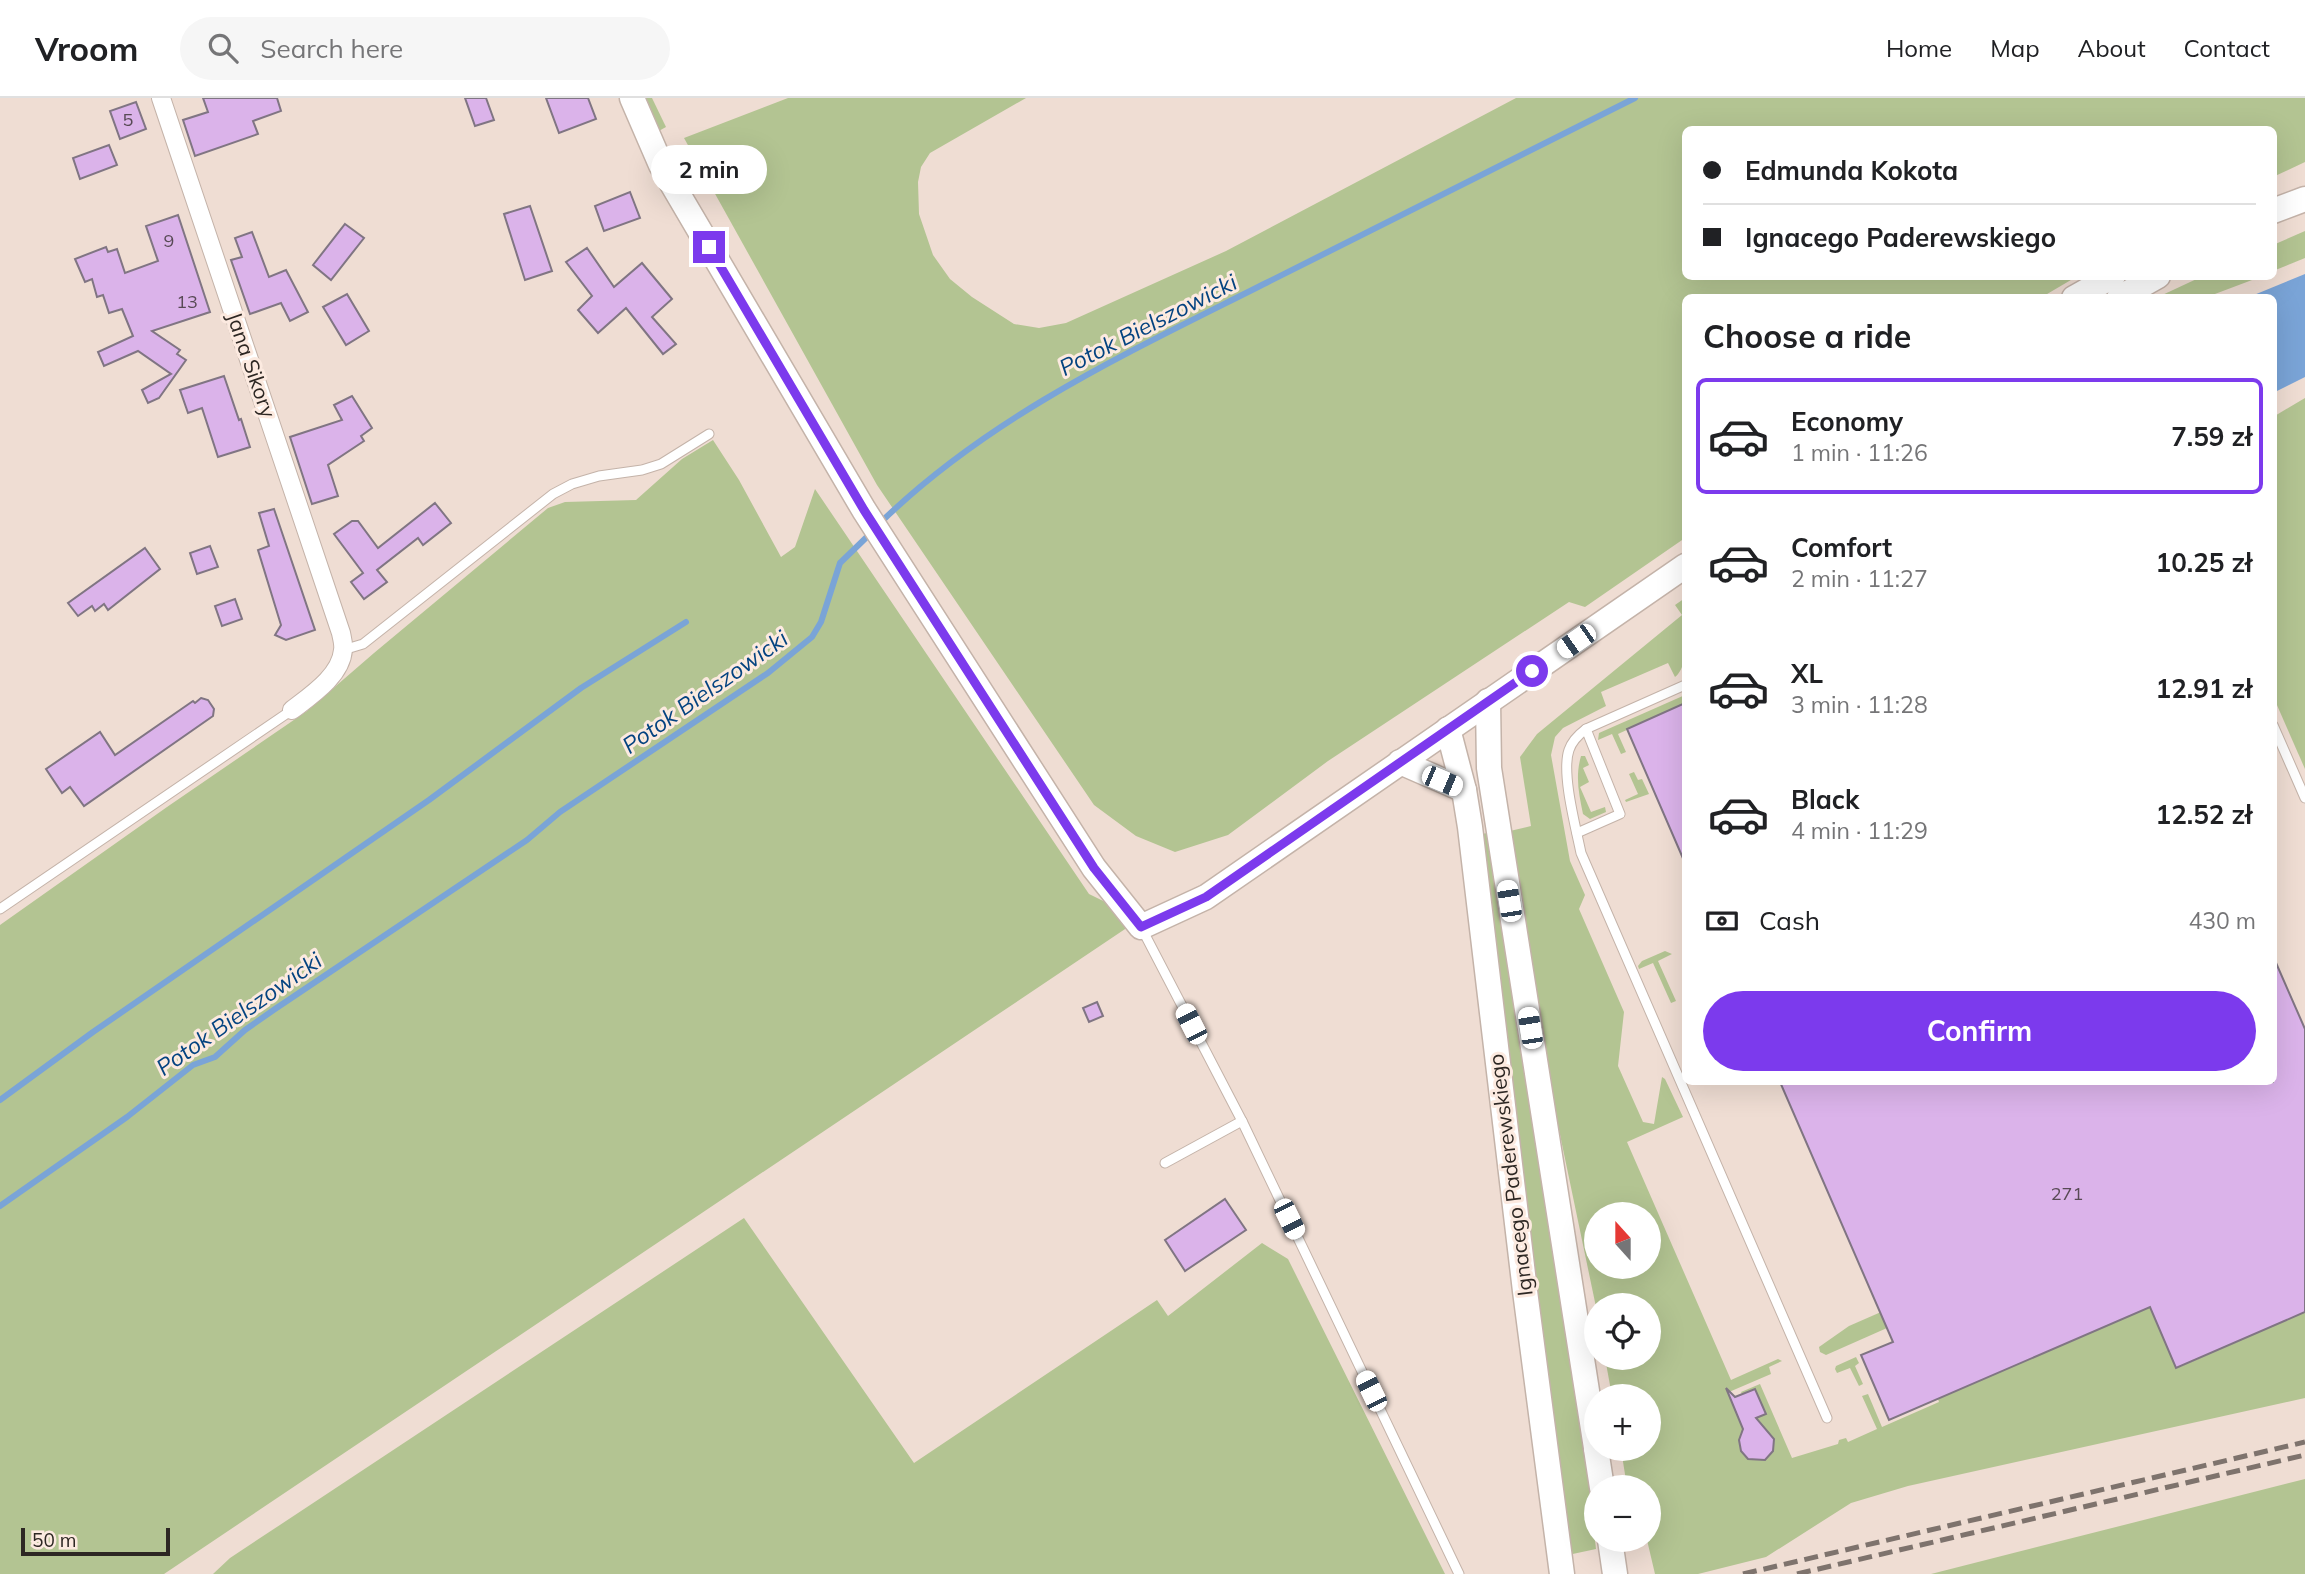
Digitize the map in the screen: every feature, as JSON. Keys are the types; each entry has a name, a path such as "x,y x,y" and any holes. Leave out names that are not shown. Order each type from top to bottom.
{"main road":[{"path":"632,98 667,177 864,510 1094,868 1141,927 1206,897 1682,568"},
{"path":"2277,210 2305,199"},
{"path":"2081,294 2106,280"},
{"path":"2126,294 2151,280"},
{"name":"Ignacego Paderewskiego","path":"1489,701 1489,768 1586,1384"},
{"path":"1448,729 1489,768"},
{"name":"Ignacego Paderewskiego","path":"1448,729 1464,790 1561,1567"},
{"path":"1400,762 1464,790"},
{"path":"1612,1552 1615,1574"}],"street":[{"name":"Jana Sikory","path":"161,98 342,641"},
{"path":"292,710 321,688 339,663 342,641"}],"lane":[{"path":"342,641 363,644 553,494 572,484 599,476 642,470 661,464 709,434"},
{"path":"1682,686 1586,729 1573,741 1566,762 1577,833 1584,864 1827,1418"},
{"path":"0,909 292,710"},
{"path":"1577,833 1620,814 1586,729"},
{"path":"2277,734 2305,798"},
{"path":"2277,757 2286,754"},
{"path":"1141,927 1241,1121 1459,1574"},
{"path":"1166,1163 1241,1121"}],"green space":[{"path":"643,98 652,98 666,127 657,132"},
{"path":"788,98 1026,98 930,153 921,167 918,182 919,214 933,255 950,279 1014,324 1039,328 1066,323 1226,251 1516,98 2305,98 2305,162 2277,175 2277,126 1682,126 1682,280 2071,280 2047,294 1682,294 1682,540 1585,607 1569,602 1328,761 1228,835 1175,852 1136,836 1094,805 877,485 684,138"},
{"path":"2305,231 2305,258 2277,269 2277,243"},
{"path":"2194,280 2252,280 2215,294 2164,294"},
{"path":"2305,398 2305,769 2277,705 2277,415"},
{"path":"713,440 739,480 781,557 795,547 815,489 1089,894 1140,919 164,1574 0,1574 0,925 307,711 548,508 565,502 636,500 682,459"},
{"path":"1682,600 1682,615 1675,605"},
{"path":"1682,615 1682,666 1675,677 1668,663 1601,692 1606,706 1563,728 1555,737 1551,755 1570,861 1585,895 1579,909 1624,1012 1618,1066 1643,1122 1654,1124 1662,1077 1683,1117 1627,1142 1653,1202 1584,1202 1584,1250 1554,1106 1510,831 1531,826 1520,757 1537,734"},
{"path":"1682,696 1682,704 1618,734 1626,752 1621,754 1612,734 1598,740 1599,733"},
{"path":"1581,756 1585,756 1589,765 1583,768 1589,782 1580,787 1591,812 1605,807 1606,812 1590,819 1583,814 1579,792 1578,771"},
{"path":"1634,772 1638,780 1642,779 1649,794 1626,802 1625,800 1638,794 1629,774"},
{"path":"1488,833 1586,1461 1584,1552 1568,1555 1481,834"},
{"path":"1665,951 1672,954 1658,961 1676,1001 1671,1003 1653,963 1639,969 1638,966 1642,961"},
{"path":"744,1218 914,1463 1157,1300 1168,1316 1262,1243 1288,1259 1445,1574 213,1574 230,1558"},
{"path":"1661,1220 1731,1380 1778,1359 1782,1361 1769,1367 1771,1374 1729,1392 1741,1424 1766,1413 1755,1389 1742,1394 1741,1392 1760,1384 1792,1458 1838,1444 1839,1440 1846,1438 1848,1442 1877,1429 1862,1396 1868,1394 1882,1427 1939,1402 1938,1399 2150,1307 2177,1368 2305,1312 2305,1398 1908,1486 1851,1503 1766,1557 1698,1574 1655,1574 1650,1552 1661,1552 1661,1475 1625,1475 1623,1461 1661,1461 1661,1384 1610,1384 1607,1370 1661,1370 1661,1293 1593,1293 1590,1279 1661,1279"},
{"path":"1881,1312 1887,1328 1826,1355 1820,1352 1819,1347 1849,1326"},
{"path":"1856,1357 1859,1363 1855,1366 1863,1384 1859,1386 1850,1368 1837,1373 1835,1369 1836,1366"},
{"path":"2305,1479 2305,1574 1931,1574"}],"water":[{"path":"2305,274 2305,377 2277,391 2277,294 2256,294"}],"building":[{"path":"203,98 277,98 281,111 253,121 258,134 195,156 183,120 208,112"},
{"path":"465,98 486,98 494,120 475,126"},
{"path":"546,98 588,98 596,119 559,133"},
{"path":"136,102 146,129 120,139 110,111"},
{"path":"109,145 117,165 80,179 73,158"},
{"path":"630,192 640,218 604,231 595,206"},
{"path":"530,206 552,271 525,280 504,214"},
{"path":"178,215 210,312 152,331 180,350 177,354 186,360 159,398 148,403 142,390 171,374 138,351 104,366 98,352 133,336 122,309 109,313 103,295 97,297 92,279 85,282 75,259 106,247 108,252 117,249 125,273 158,261 146,226"},
{"path":"345,224 364,238 331,280 313,265"},
{"path":"252,232 269,277 286,270 308,312 290,321 281,303 250,314 231,260 242,257 235,238"},
{"path":"587,248 614,287 642,263 672,299 652,317 676,344 663,354 626,308 598,333 578,310 592,296 566,262"},
{"path":"347,294 369,331 346,345 323,307"},
{"path":"224,376 250,447 218,457 202,408 188,413 180,390"},
{"path":"352,396 372,428 361,436 364,441 328,465 338,496 312,504 290,437 342,420 334,405"},
{"path":"435,503 451,523 423,545 418,538 377,570 387,582 364,599 351,582 363,573 334,534 352,521 358,521 378,548"},
{"path":"274,509 315,630 286,640 275,635 281,625 258,550 269,546 259,513"},
{"path":"210,546 218,567 197,574 190,553"},
{"path":"145,548 160,569 108,610 104,604 95,611 92,606 78,616 68,603"},
{"path":"235,599 242,619 222,626 215,606"},
{"path":"201,698 208,700 214,709 213,716 84,806 70,787 62,793 46,769 100,732 115,755"},
{"path":"1682,704 1682,856 1627,729"},
{"path":"2277,965 2305,1029 2305,1312 2176,1368 2150,1307 1889,1420 1861,1355 1893,1342 1781,1085 2277,1085"},
{"path":"1097,1002 1103,1016 1089,1022 1083,1008"},
{"path":"1225,1199 1246,1230 1185,1271 1165,1240"},
{"path":"1726,1388 1735,1397 1755,1389 1766,1414 1756,1418 1774,1439 1773,1451 1765,1460 1748,1459 1741,1451 1739,1440 1743,1429"}],"waterway":[{"name":"Potok Bielszowicki","path":"880,523 968,450 1063,388 1164,334 1635,98"},
{"name":"Potok Bielszowicki","path":"0,1206 127,1117 193,1065 215,1057 245,1030 275,1009 527,840 560,812 768,673 812,637 821,622 840,563 873,531"},
{"path":"0,1100 93,1032 429,800 581,688 686,622"}],"railway":[{"path":"1743,1574 2305,1442"},
{"path":"1797,1574 2305,1455"}],"route":[{"path":"709,247 864,510 1094,868 1141,927 1206,897 1532,671"}]}
